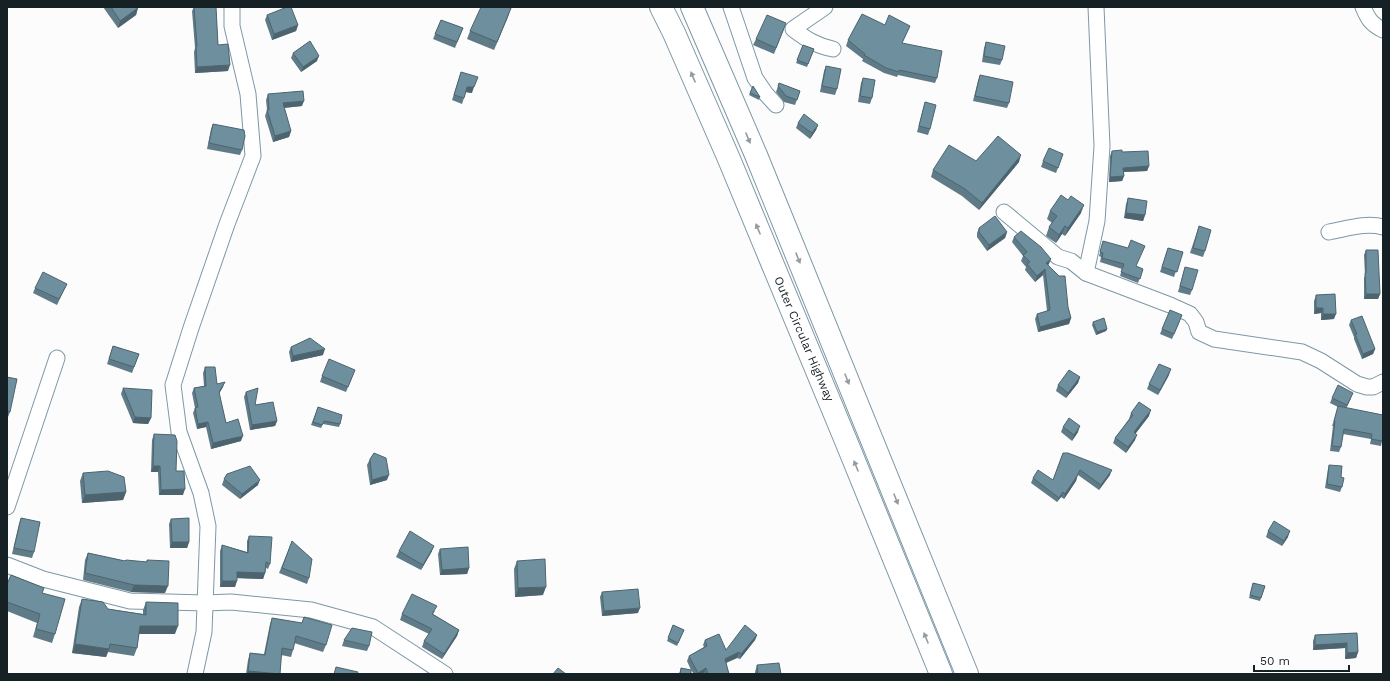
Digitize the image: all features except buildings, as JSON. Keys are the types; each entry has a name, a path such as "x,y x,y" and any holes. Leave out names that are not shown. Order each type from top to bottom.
{"highway":[{"name":"Outer Circular Highway","path":"661,7 709,112 941,674"},
{"name":"Outer Circular Highway","path":"692,7 756,155 967,674"}],"street":[{"path":"195,674 204,632 208,526 201,493 179,432 173,385 224,232 253,156 248,94 232,26 232,7"},
{"path":"731,7 755,78 776,105"},
{"path":"825,7 794,29 806,40 823,47 833,49"},
{"path":"1086,273 1097,220 1102,146 1096,7"},
{"path":"1363,7 1374,25 1383,30"},
{"path":"1004,212 1058,257 1071,261 1086,273 1190,314 1196,322 1200,332 1214,339 1302,352 1321,361 1357,384 1373,387 1383,382"},
{"path":"1328,232 1375,224 1383,227"},
{"path":"7,507 58,358"},
{"path":"7,566 43,579 130,601 205,603 231,602 311,610 373,627 445,674"}]}
